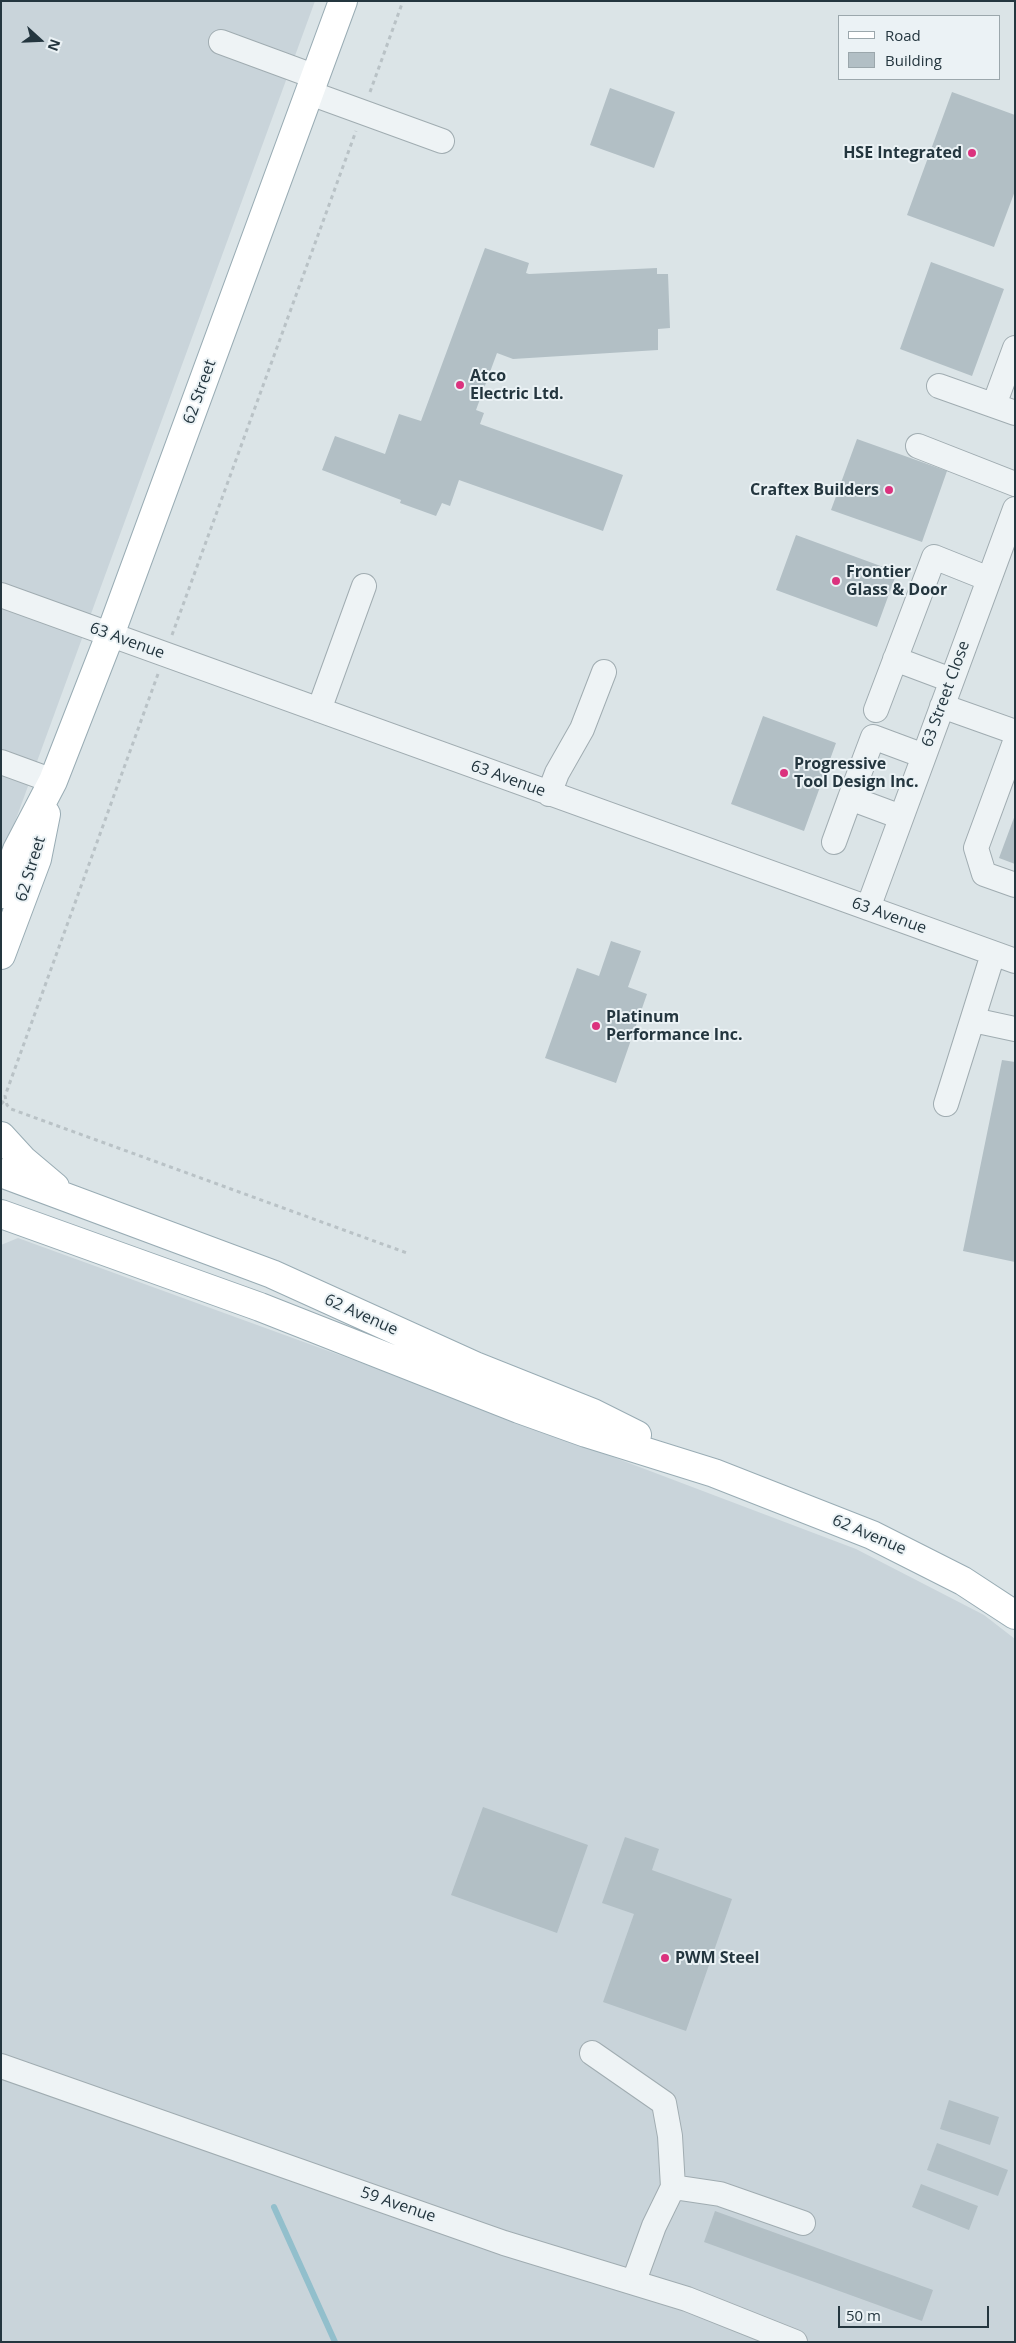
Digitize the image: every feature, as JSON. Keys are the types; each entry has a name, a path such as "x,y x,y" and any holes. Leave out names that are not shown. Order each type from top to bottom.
{"main road":[{"name":"62 Street","path":"1,894 17,850 53,781 110,635 343,1"},
{"name":"62 Street","path":"1,956 37,858 53,781"},
{"path":"1,1136 23,1160 74,1201"},
{"name":"62 Avenue","path":"1,1173 272,1274 475,1366 593,1413 714,1473"},
{"name":"62 Avenue","path":"1,1214 260,1307 578,1430 714,1473 880,1538 963,1581 1015,1616"}],"street":[{"path":"221,42 313,85 442,141"},
{"path":"939,386 1004,409 1015,348"},
{"path":"918,446 1015,484"},
{"name":"63 Street Close","path":"868,908 1015,508"},
{"path":"876,710 934,558 989,579"},
{"path":"319,710 364,586"},
{"name":"63 Avenue","path":"1,595 1004,958"},
{"path":"895,659 951,680"},
{"path":"549,794 557,773 582,729 604,672"},
{"path":"942,706 1015,732"},
{"path":"834,842 873,737 924,756"},
{"path":"1015,742 976,848 984,874 1015,885"},
{"path":"1,762 53,781"},
{"path":"850,798 901,817"},
{"path":"946,1104 973,1020 1004,958"},
{"path":"973,1020 1015,1029"},
{"path":"592,2053 664,2104 670,2136 673,2187 654,2226 634,2281"},
{"name":"59 Avenue","path":"1,2066 504,2242 688,2299 794,2342"},
{"path":"673,2187 720,2194 803,2224"}],"path":[{"path":"370,92 403,1"},
{"path":"173,631 354,135"},
{"path":"1,1104 5,1100 156,677"},
{"path":"5,1100 11,1109 406,1253"}],"shaded area":[{"path":"1,1 315,1 1,860"},
{"path":"18,1238 444,1393 856,1549 984,1615 1015,1639 1015,2342 1,2342 1,1245"}],"building":[{"path":"610,88 675,112 654,168 590,145"},
{"name":"HSE Integrated","path":"952,92 1015,115 1015,191 994,247 907,215"},
{"name":"Atco Electric Ltd.","path":"485,248 529,263 526,273 529,274 657,268 657,274 668,274 670,328 658,329 658,350 513,359 497,353 476,410 484,413 480,424 623,475 603,531 459,480 450,506 442,503 436,516 400,503 401,500 322,470 335,436 385,454 399,414 421,421"},
{"path":"931,262 1004,289 972,376 900,349"},
{"name":"Craftex Builders","path":"857,439 947,471 922,542 831,510"},
{"name":"Frontier Glass & Door","path":"796,535 897,572 877,627 776,590"},
{"name":"Progressive Tool Design Inc.","path":"763,716 836,743 804,831 731,804"},
{"path":"1015,815 1015,864 999,858"},
{"name":"Platinum Performance Inc.","path":"611,941 641,951 628,987 647,994 616,1083 545,1058 577,968 599,976"},
{"path":"1002,1060 1015,1062 1015,1262 963,1251"},
{"path":"483,1807 588,1845 557,1933 451,1895"},
{"name":"PWM Steel","path":"625,1837 659,1849 652,1870 732,1899 686,2031 603,2002 634,1914 602,1903"},
{"path":"949,2100 999,2117 990,2145 940,2129"},
{"path":"937,2143 1008,2170 998,2196 927,2170"},
{"path":"921,2184 978,2206 969,2230 912,2207"},
{"path":"715,2211 933,2290 922,2321 704,2242"}],"waterway":[{"path":"274,2207 335,2342"}],"place":[{"name":"HSE Integrated","path":"972,153"},
{"name":"Atco Electric Ltd.","path":"460,385"},
{"name":"Craftex Builders","path":"889,490"},
{"name":"Frontier Glass & Door","path":"836,581"},
{"name":"Progressive Tool Design Inc.","path":"784,773"},
{"name":"Platinum Performance Inc.","path":"596,1026"},
{"name":"PWM Steel","path":"665,1958"}]}
